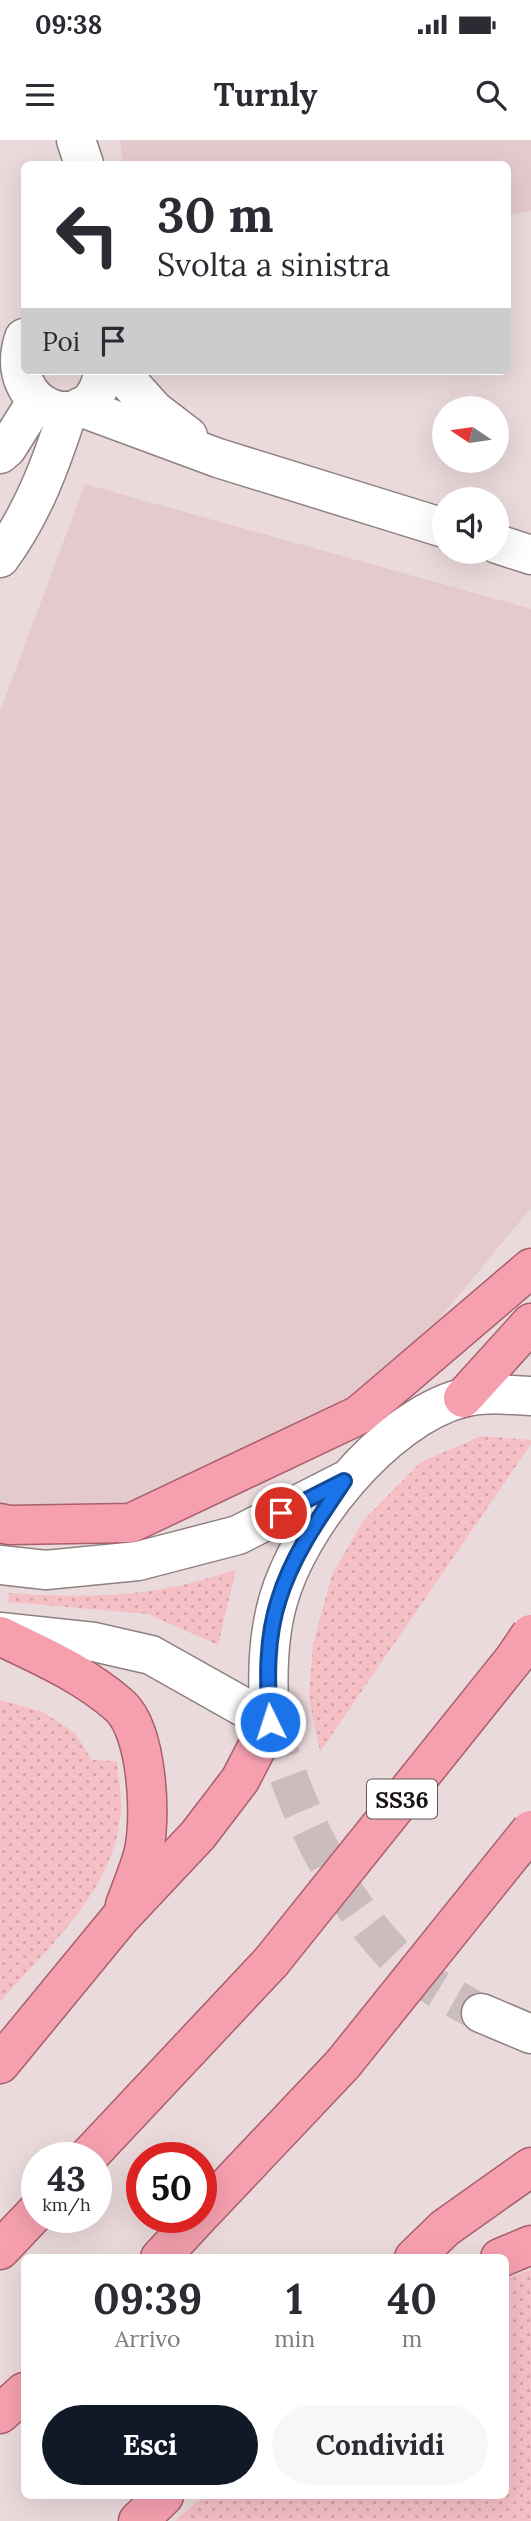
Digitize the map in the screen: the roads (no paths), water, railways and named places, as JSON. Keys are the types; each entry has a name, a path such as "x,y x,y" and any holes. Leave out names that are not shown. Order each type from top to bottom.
{"highway":[{"path":"0,1523 131,1522 359,1415 531,1268"},
{"path":"463,1398 531,1323"},
{"path":"0,1634 61,1665 122,1708 139,1742 149,1799 144,1853 120,1919"},
{"name":"SS36","path":"102,2142 271,1962 506,1669 531,1634"},
{"path":"0,2064 120,1919 198,1835 240,1780 270,1722"},
{"path":"217,2198 343,2064 531,1830"},
{"path":"418,2254 445,2228 531,2167"},
{"path":"0,2250 21,2228"},
{"path":"164,2254 184,2233"},
{"path":"509,2254 531,2245"},
{"path":"0,2414 21,2395"},
{"path":"138,2521 161,2499"}],"street":[{"path":"59,140 59,161"},
{"path":"76,140 83,161"},
{"path":"21,344 13,366 15,381 23,394 60,408 432,524"},
{"path":"0,454 60,408 99,387 102,375"},
{"path":"123,375 154,410 218,458"},
{"path":"0,558 21,530 53,457 60,408"},
{"path":"509,548 531,555"},
{"path":"270,1722 267,1684 271,1639 279,1599 316,1522 344,1481 393,1437 429,1411 463,1398 531,1396"},
{"path":"0,1565 46,1570 138,1561 239,1535 344,1481"},
{"path":"0,1634 94,1642 151,1655 270,1722"},
{"path":"481,2013 531,2034"}],"tunnel":[{"path":"270,1722 304,1815 351,1902 392,1953 412,1971 481,2013"}]}
